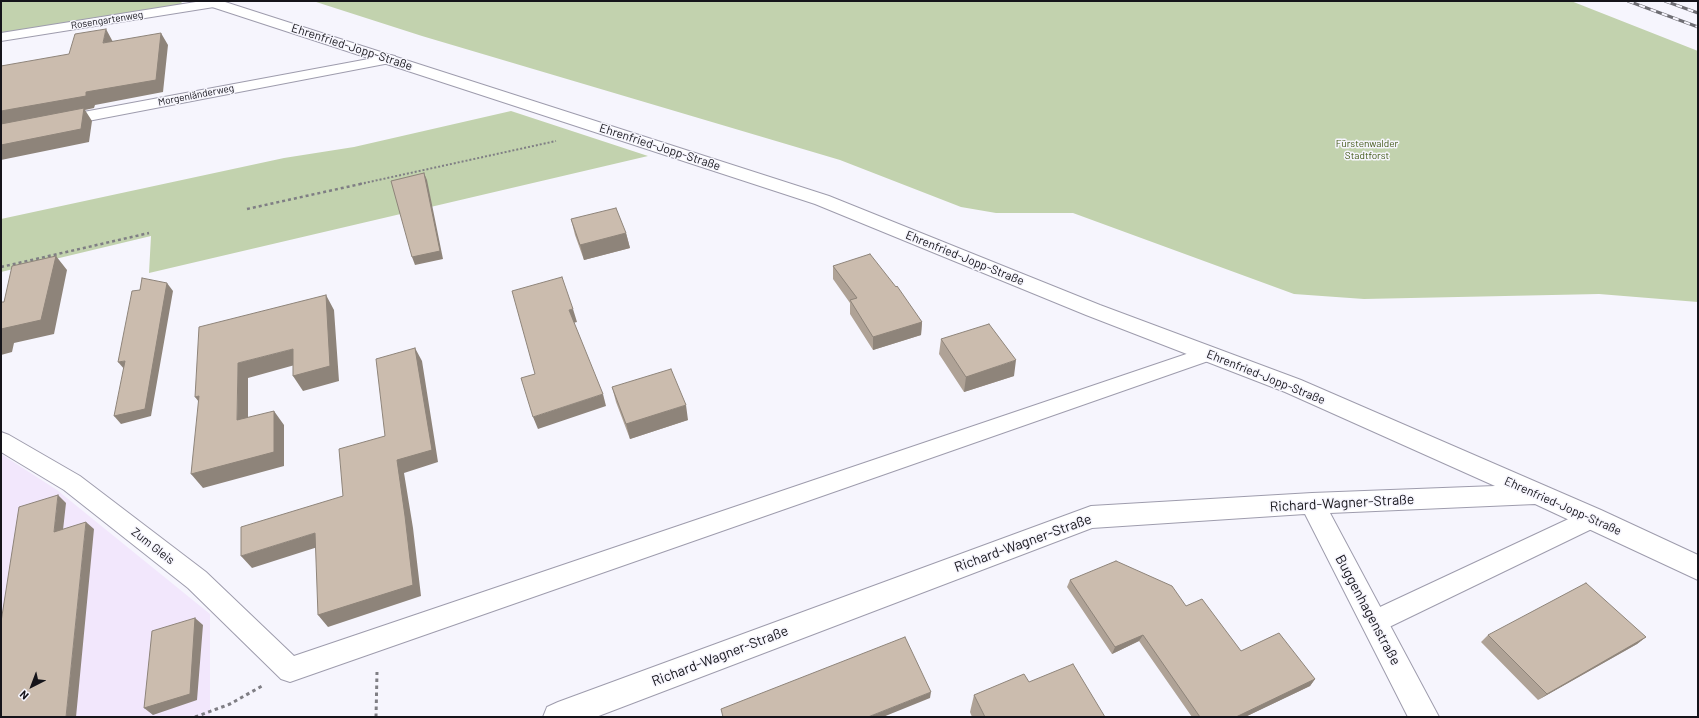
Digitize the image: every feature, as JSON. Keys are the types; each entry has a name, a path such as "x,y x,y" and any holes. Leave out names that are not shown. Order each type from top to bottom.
{"street":[{"name":"Ehrenfried-Jopp-Straße","path":"212,2 822,200 1207,354 1293,386 1592,518 1698,568"},
{"name":"Richard-Wagner-Straße","path":"558,717 1092,517 1312,503 1538,494"},
{"name":"Buggenhagenstraße","path":"1312,503 1424,717"}],"lane":[{"name":"Rosengartenweg","path":"1,38 212,2"},
{"name":"Morgenländerweg","path":"48,123 390,59"},
{"path":"290,670 1207,354"},
{"name":"Zum Gleis","path":"1,441 72,483 197,580 290,670"},
{"path":"1374,622 1592,518"}],"path":[{"path":"247,209 608,130"},
{"path":"1,267 149,233"},
{"path":"376,717 378,639"},
{"path":"195,717 230,704 290,670"}],"shaded area":[{"path":"1,454 57,490 210,614 210,717 1,717"}],"green space":[{"path":"1,1 180,1 184,5 1,34"},
{"name":"Fürstenwalder Stadtforst","path":"313,1 1571,1 1698,51 1698,302 1599,294 1364,299 1294,294 1073,213 996,213 961,207 840,160 422,36"},
{"path":"511,111 648,156 149,273 151,236 1,272 1,219 284,158 354,147"}],"building":[{"path":"106,29 103,43 161,33 156,80 86,92 86,96 1,111 1,66 69,54 75,34"},
{"path":"84,108 81,129 1,145 1,124"},
{"path":"424,173 440,251 412,257 391,181"},
{"path":"616,208 626,233 580,245 571,219"},
{"path":"870,254 896,287 897,286 922,322 873,337 850,300 857,298 833,266"},
{"path":"56,256 41,320 1,329 1,302 4,302 12,266"},
{"path":"562,277 573,309 569,310 603,394 533,417 521,378 535,374 512,291"},
{"path":"142,278 167,283 145,409 114,416 125,361 118,362 132,291 140,290"},
{"path":"326,295 330,366 293,376 293,349 238,363 237,420 274,411 274,452 191,474 199,396 195,397 199,327"},
{"path":"989,324 1016,360 966,377 941,339"},
{"path":"415,348 432,450 397,460 413,585 318,615 315,533 241,556 241,527 343,496 339,449 385,436 376,359"},
{"path":"671,369 686,405 626,424 612,387"},
{"path":"58,495 54,532 86,522 66,717 1,717 1,622 19,507"},
{"path":"1116,561 1172,586 1186,606 1202,599 1241,651 1279,633 1315,679 1236,717 1200,717 1143,635 1115,647 1070,580"},
{"path":"1586,583 1646,637 1547,694 1488,635"},
{"path":"195,618 190,694 144,708 152,631"},
{"path":"905,637 931,692 868,717 723,717 721,709"},
{"path":"1073,664 1105,717 985,717 974,695 1024,674 1029,682"}],"railway":[{"path":"1628,1 1698,27"},
{"path":"1665,1 1698,13"}]}
